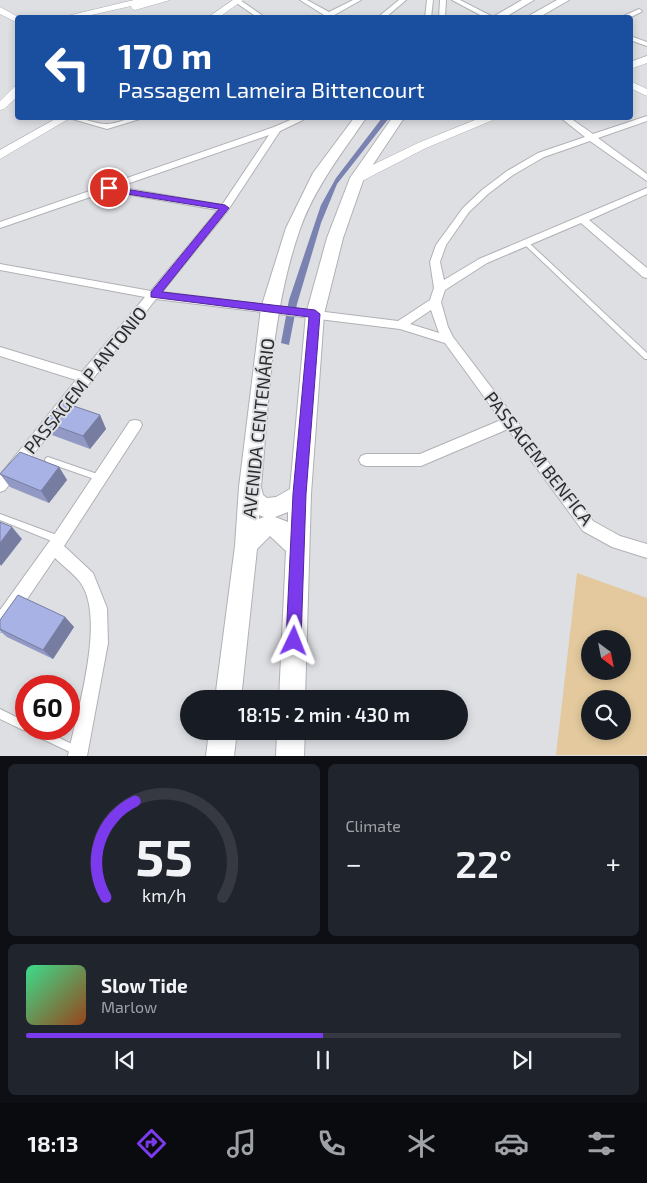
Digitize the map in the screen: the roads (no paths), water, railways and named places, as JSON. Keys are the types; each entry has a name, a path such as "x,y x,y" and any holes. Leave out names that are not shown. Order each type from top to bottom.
{"main road":[{"path":"500,15 527,0"},
{"path":"536,15 564,0"},
{"name":"AVENIDA CENTENÁRIO","path":"229,690 246,546 250,487 273,308 293,228 320,173 359,120"},
{"path":"292,690 297,546 311,313 357,178 397,120"},
{"path":"250,487 256,502 265,507 275,508 300,494"},
{"path":"246,546 256,531 265,527 277,528 285,532 297,546"},
{"path":"220,756 223,740"},
{"path":"225,740 226,756"},
{"path":"290,756 291,740"}],"street":[{"path":"77,15 146,0"},
{"path":"98,15 166,0"},
{"path":"303,0 325,15"},
{"path":"328,15 358,0"},
{"path":"388,0 400,2"},
{"path":"428,15 430,0"},
{"path":"442,0 442,15"},
{"path":"455,0 488,15"},
{"path":"216,15 238,1 259,15"},
{"path":"384,15 400,2"},
{"path":"0,10 15,18"},
{"path":"630,15 638,12"},
{"path":"633,39 647,44"},
{"path":"633,65 647,59"},
{"path":"633,86 647,93"},
{"path":"0,107 15,92"},
{"path":"400,325 435,302 440,288 435,262 448,232 466,210 510,173 541,154 647,118"},
{"path":"0,154 60,120"},
{"path":"80,120 107,127 132,120"},
{"path":"90,123 96,120"},
{"path":"0,225 277,129 296,120"},
{"path":"357,178 419,145 484,120"},
{"path":"568,120 647,178"},
{"name":"PASSAGEM P ANTONIO","path":"0,486 85,378 225,208 277,129"},
{"path":"109,188 225,208"},
{"path":"440,288 483,261 647,191"},
{"path":"582,219 647,274"},
{"path":"0,268 154,295 273,308 400,325 449,340"},
{"name":"PASSAGEM BENFICA","path":"435,302 442,327 449,340 588,526 617,542 647,551"},
{"path":"0,351 85,378"},
{"path":"366,460 421,460 510,422"},
{"path":"0,624 135,426"},
{"path":"57,543 87,578 99,608 100,643 77,754"}],"lane":[{"path":"526,243 647,357"},
{"path":"48,460 100,478"},
{"path":"1,517 57,543"},
{"path":"0,714 15,721"},
{"path":"51,740 77,754"}],"water":[{"path":"380,120 387,120 337,184 321,223 297,304 289,345 281,343 289,300 321,205 336,178"}]}
